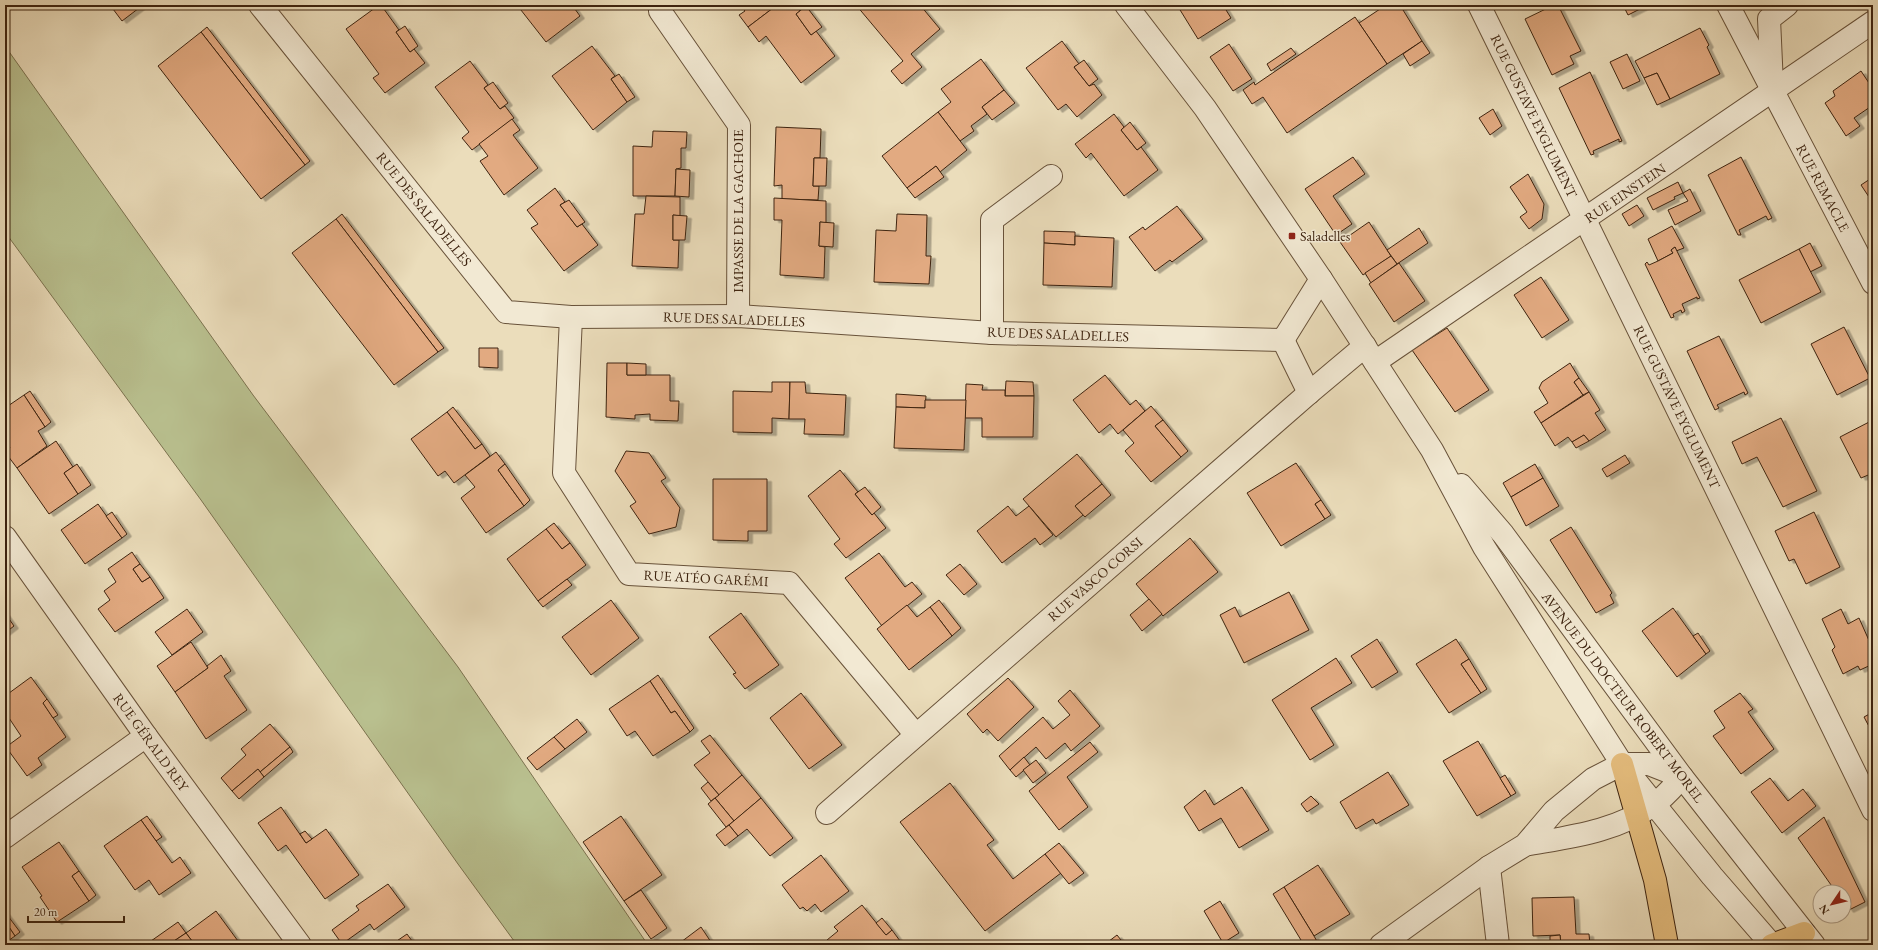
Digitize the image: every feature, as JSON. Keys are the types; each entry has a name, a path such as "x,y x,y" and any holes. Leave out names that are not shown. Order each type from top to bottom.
{"main road":[{"path":"1622,764 1646,810 1666,945"},
{"path":"1772,945 1805,941"}],"street":[{"name":"RUE DES SALADELLES","path":"260,5 506,312 571,317 738,316 992,333 1283,340"},
{"name":"AVENUE DU DOCTEUR ROBERT MOREL","path":"1126,5 1204,108 1321,279 1432,450 1484,547 1622,764"},
{"name":"RUE GUSTAVE EYGLUMENT","path":"1479,5 1873,810"},
{"name":"RUE REMACLE","path":"1728,5 1772,92 1873,283"},
{"path":"1772,92 1769,19 1787,5"},
{"name":"IMPASSE DE LA GACHOIE","path":"660,11 739,125 738,316"},
{"name":"RUE EINSTEIN","path":"1370,354 1585,220 1873,22"},
{"path":"992,333 992,220 1051,176"},
{"path":"1309,393 1283,340 1321,279"},
{"name":"RUE ATÉO GARÉMI","path":"571,317 564,473 630,574 789,583 916,735"},
{"name":"RUE VASCO CORSI","path":"827,813 1309,393 1370,354"},
{"name":"AVENUE DU DOCTEUR ROBERT MOREL","path":"1432,450 1503,534 1682,778 1805,941"},
{"name":"RUE GÉRALD REY","path":"5,537 146,736 300,945"},
{"path":"1505,581 1526,566"},
{"path":"5,837 146,736"},
{"path":"1381,945 1489,867 1525,845 1554,811 1593,779 1622,764 1649,764 1682,778 1646,810 1600,831 1525,845"},
{"path":"1646,810 1712,876 1772,945"},
{"path":"1489,867 1498,945"}],"green space":[{"path":"5,46 253,395 458,667 648,945 517,945 458,864 201,500 5,232"}],"building":[{"path":"110,5 143,5 122,21"},
{"path":"381,5 399,30 396,32 410,52 414,49 425,63 385,93 373,78 379,74 346,29"},
{"path":"517,5 572,5 580,16 546,42"},
{"path":"740,5 777,5 748,27 739,15 745,11"},
{"path":"777,5 796,5 800,11 796,14 811,35 816,31 835,56 801,83 766,36 759,42 748,27"},
{"path":"856,5 920,5 940,29 911,54 922,67 902,84 891,71 903,61"},
{"path":"1177,5 1223,5 1231,18 1198,39"},
{"path":"1386,5 1400,5 1422,41 1387,64 1359,23"},
{"path":"1554,5 1558,5 1581,51 1570,56 1574,64 1552,75 1525,19"},
{"path":"1623,5 1648,5 1628,15"},
{"path":"806,6 822,27 811,35 796,14"},
{"path":"1355,17 1387,64 1287,133 1263,97 1252,104 1243,90 1254,82 1255,85"},
{"path":"405,26 418,46 410,52 396,32"},
{"path":"207,27 310,161 305,165 201,32"},
{"path":"1700,28 1709,45 1707,47 1720,74 1670,99 1657,73 1644,78 1635,61"},
{"path":"201,32 305,165 261,199 158,66"},
{"path":"1062,41 1079,64 1074,67 1089,86 1094,84 1102,95 1077,117 1066,104 1058,110 1026,68"},
{"path":"1422,41 1430,53 1410,66 1403,54"},
{"path":"1229,44 1252,79 1233,91 1210,57"},
{"path":"592,46 615,76 611,79 627,102 593,130 552,76"},
{"path":"1291,48 1296,54 1271,71 1267,64"},
{"path":"1627,54 1640,81 1623,89 1610,62"},
{"path":"981,59 1004,90 982,107 987,114 971,126 974,131 960,141 938,112 951,102 941,89"},
{"path":"1084,60 1098,79 1089,86 1074,67"},
{"path":"470,61 488,85 484,88 500,109 505,106 514,118 472,150 462,138 469,132 435,87"},
{"path":"1861,71 1873,89 1873,105 1854,118 1860,126 1846,136 1825,103 1835,96 1833,91"},
{"path":"1590,72 1622,141 1619,142 1619,139 1593,151 1594,154 1591,155 1559,88"},
{"path":"1657,73 1670,99 1657,105 1644,78"},
{"path":"619,74 635,97 627,102 611,79"},
{"path":"493,82 508,103 500,109 484,88"},
{"path":"1004,90 1015,103 992,120 982,107"},
{"path":"1493,109 1502,126 1490,135 1479,118"},
{"path":"938,112 967,150 940,172 936,166 907,188 882,156"},
{"path":"1114,114 1124,127 1121,130 1137,150 1141,147 1158,170 1124,196 1091,153 1086,158 1075,144"},
{"path":"512,119 520,130 513,135 538,168 504,195 480,161 488,156 479,144"},
{"path":"1130,122 1146,143 1137,150 1121,130"},
{"path":"776,127 821,129 820,158 814,158 813,186 819,186 818,200 782,199 782,185 774,186"},
{"path":"653,131 687,132 686,148 681,148 681,168 676,169 675,196 633,196 633,146 652,147"},
{"path":"1353,157 1365,174 1333,196 1352,224 1336,235 1305,189"},
{"path":"1741,157 1772,218 1768,220 1766,216 1739,230 1741,235 1738,235 1708,175"},
{"path":"814,158 827,158 826,186 813,186"},
{"path":"936,166 944,177 915,198 907,188"},
{"path":"676,169 690,170 689,197 675,196"},
{"path":"1528,174 1544,204 1542,219 1529,229 1520,217 1527,212 1510,187"},
{"path":"1873,177 1873,203 1861,185"},
{"path":"1678,182 1683,193 1674,197 1675,199 1653,210 1647,198"},
{"path":"555,188 565,202 560,205 577,227 582,224 598,245 564,271 531,228 538,224 527,210"},
{"path":"1690,189 1701,211 1675,225 1668,210 1688,201 1683,193"},
{"path":"646,196 680,197 680,216 673,215 673,240 679,240 678,268 632,266 635,214 644,214"},
{"path":"774,198 826,201 826,223 820,222 819,246 825,247 824,278 780,275 782,220 774,220"},
{"path":"569,200 585,222 577,227 560,205"},
{"path":"1637,205 1644,216 1629,226 1622,214"},
{"path":"1177,206 1203,239 1172,262 1170,260 1155,271 1129,237 1143,227 1145,230"},
{"path":"342,214 444,348 438,352 336,219"},
{"path":"897,214 927,215 926,256 931,256 929,284 874,282 876,230 896,231"},
{"path":"673,215 687,216 685,240 673,240"},
{"path":"336,219 438,352 394,385 292,253"},
{"path":"820,222 834,223 833,247 819,246"},
{"path":"1369,222 1391,256 1363,275 1340,242"},
{"path":"1672,226 1684,248 1676,251 1675,247 1671,250 1673,253 1658,261 1648,239"},
{"path":"1419,228 1428,243 1397,264 1387,250"},
{"path":"1044,231 1075,232 1075,245 1044,243"},
{"path":"1075,236 1114,238 1112,287 1043,285 1044,243 1075,245"},
{"path":"1810,243 1822,266 1810,272 1799,249"},
{"path":"1675,247 1700,298 1697,299 1697,297 1682,304 1685,311 1682,313 1681,310 1673,314 1674,317 1671,318 1645,264 1647,262 1649,265 1673,253 1671,250"},
{"path":"1799,249 1821,292 1761,323 1739,280"},
{"path":"1391,256 1397,264 1371,283 1365,273"},
{"path":"1399,263 1425,301 1394,322 1369,284"},
{"path":"1541,277 1569,320 1542,338 1514,295"},
{"path":"1844,327 1870,378 1837,395 1811,344"},
{"path":"1447,328 1489,390 1455,412 1412,350"},
{"path":"1719,336 1748,393 1745,395 1744,392 1717,405 1719,408 1715,410 1687,351"},
{"path":"479,348 498,348 498,368 479,367"},
{"path":"607,363 627,363 627,375 670,375 670,401 679,401 678,421 650,420 650,414 635,415 635,419 606,417"},
{"path":"627,363 646,364 646,375 627,375"},
{"path":"1570,363 1579,378 1574,382 1583,395 1541,423 1534,412 1548,403 1539,388 1542,382"},
{"path":"1105,375 1130,405 1136,400 1145,411 1118,434 1110,424 1099,433 1073,400"},
{"path":"1579,378 1589,392 1583,395 1574,382"},
{"path":"1006,381 1033,382 1034,396 1005,396"},
{"path":"772,382 790,382 789,419 772,418 772,433 733,432 733,391 772,392"},
{"path":"790,382 805,382 806,393 846,395 844,435 804,434 805,419 789,419"},
{"path":"966,384 983,385 982,390 1005,390 1005,396 1034,396 1033,437 982,437 982,418 965,418"},
{"path":"30,391 51,422 45,427 24,395"},
{"path":"1589,392 1600,410 1595,413 1606,430 1589,441 1584,435 1572,442 1568,437 1555,446 1541,423"},
{"path":"896,394 926,396 925,408 896,407"},
{"path":"24,395 45,427 38,431 47,446 17,468 5,452 10,448 5,440 5,408"},
{"path":"925,400 966,400 964,450 894,448 896,407 925,408"},
{"path":"1151,406 1163,420 1155,426 1181,457 1151,482 1125,451 1134,443 1123,430"},
{"path":"453,407 482,444 475,449 447,412"},
{"path":"447,412 475,449 482,444 490,456 454,483 445,471 438,476 411,439"},
{"path":"1781,418 1817,491 1783,507 1757,457 1742,464 1732,442"},
{"path":"1163,420 1188,451 1181,457 1155,426"},
{"path":"1873,420 1873,473 1861,478 1840,437"},
{"path":"1584,435 1589,441 1576,448 1572,442"},
{"path":"56,441 73,467 64,473 78,494 49,514 17,468"},
{"path":"626,451 649,453 666,478 661,481 680,508 676,527 649,534 630,506 636,502 615,471"},
{"path":"496,452 505,464 498,470 524,506 486,533 461,498 475,487 465,475"},
{"path":"1077,454 1102,484 1075,506 1083,515 1056,537 1023,499"},
{"path":"1625,455 1630,463 1607,477 1602,469"},
{"path":"1296,463 1321,500 1315,504 1325,519 1281,546 1247,493"},
{"path":"77,464 91,485 78,494 64,473"},
{"path":"505,464 530,500 524,506 498,470"},
{"path":"1535,464 1543,478 1511,497 1503,483"},
{"path":"840,470 858,492 855,494 872,515 874,513 886,528 846,558 834,544 840,539 808,496"},
{"path":"1543,478 1559,506 1526,526 1511,497"},
{"path":"713,479 767,479 767,531 748,531 748,541 713,540"},
{"path":"1102,484 1111,495 1085,517 1075,506"},
{"path":"865,487 881,507 872,515 855,494"},
{"path":"1321,500 1331,515 1325,519 1315,504"},
{"path":"98,504 122,538 85,564 61,530"},
{"path":"1008,506 1016,516 1029,506 1053,535 1040,545 1035,538 1002,563 977,531"},
{"path":"112,512 127,534 122,538 106,516"},
{"path":"1814,512 1840,567 1806,584 1794,559 1789,561 1775,531"},
{"path":"554,523 570,543 562,549 546,529"},
{"path":"1571,527 1612,593 1610,595 1614,603 1596,613 1550,540"},
{"path":"546,529 562,549 570,543 586,565 538,601 507,559"},
{"path":"1190,538 1218,572 1163,616 1136,584"},
{"path":"132,552 140,564 133,569 142,582 150,577 164,598 115,632 98,609 110,600 104,591 116,582 108,569"},
{"path":"879,553 905,587 912,582 922,594 882,626 845,578"},
{"path":"140,564 150,577 142,582 133,569"},
{"path":"960,564 977,584 964,595 946,575"},
{"path":"567,579 572,585 543,607 538,601"},
{"path":"1289,592 1309,630 1244,663 1220,615 1235,607 1240,617"},
{"path":"1149,599 1162,614 1142,631 1130,615"},
{"path":"611,600 639,638 591,675 562,637"},
{"path":"939,600 961,628 952,636 930,607"},
{"path":"907,605 917,617 930,607 952,636 909,670 877,629"},
{"path":"1673,608 1706,654 1677,677 1642,631"},
{"path":"187,609 203,632 172,655 155,632"},
{"path":"1841,609 1848,624 1859,618 1871,645 1873,644 1873,664 1860,670 1858,666 1843,674 1832,650 1835,647 1822,619"},
{"path":"5,613 14,626 5,633"},
{"path":"741,613 779,665 745,689 733,674 736,673 709,637"},
{"path":"1698,633 1710,651 1706,654 1693,636"},
{"path":"1377,639 1398,672 1372,688 1351,656"},
{"path":"1456,639 1469,659 1461,664 1481,693 1449,713 1416,664"},
{"path":"191,642 208,668 175,692 157,666"},
{"path":"221,655 231,671 224,676 247,710 206,739 175,692 208,668 207,666"},
{"path":"1336,658 1352,683 1311,708 1334,745 1310,760 1272,700"},
{"path":"1469,659 1487,689 1481,693 1461,664"},
{"path":"658,675 694,728 690,732 675,711 671,713 650,681"},
{"path":"31,677 47,699 43,703 66,737 38,758 42,765 27,776 6,747 21,736 5,712 5,696"},
{"path":"1008,678 1034,707 998,741 987,729 983,733 967,714"},
{"path":"650,681 671,713 675,711 690,732 653,756 635,731 627,736 609,709"},
{"path":"1070,690 1100,726 1071,751 1065,743 1046,759 1036,747 1010,770 999,756 1043,717 1053,729 1070,715 1058,701"},
{"path":"801,693 842,745 809,769 770,718"},
{"path":"1740,693 1753,709 1748,712 1774,749 1741,774 1713,736 1725,728 1714,711"},
{"path":"47,699 58,715 53,718 43,703"},
{"path":"1873,712 1873,734 1864,717"},
{"path":"577,719 587,732 565,749 554,737"},
{"path":"270,724 290,747 260,772 258,769 232,791 221,778 246,755 241,749"},
{"path":"710,735 742,775 719,795 694,765 710,753 701,741"},
{"path":"554,737 565,749 537,770 527,758"},
{"path":"1478,741 1511,796 1477,816 1443,761"},
{"path":"1090,742 1098,752 1067,777 1088,807 1059,830 1029,791"},
{"path":"290,747 293,752 264,777 260,772"},
{"path":"1024,757 1030,765 1016,777 1010,770"},
{"path":"1036,760 1046,773 1033,783 1023,770"},
{"path":"258,769 264,777 239,799 232,791"},
{"path":"1388,772 1409,805 1376,824 1373,819 1356,829 1340,802"},
{"path":"742,775 761,798 734,821 715,798"},
{"path":"1505,775 1516,793 1511,796 1500,778"},
{"path":"1770,778 1788,801 1803,789 1816,806 1782,833 1751,792"},
{"path":"708,782 719,795 711,801 701,788"},
{"path":"950,783 994,840 987,845 1013,879 1045,854 1061,873 985,931 900,822"},
{"path":"1242,787 1269,830 1239,848 1221,818 1199,831 1184,807 1205,790 1214,805"},
{"path":"1311,796 1319,804 1307,812 1301,804"},
{"path":"715,798 734,821 726,827 708,804"},
{"path":"761,798 793,838 770,856 747,829 738,836 729,825"},
{"path":"281,807 306,843 326,829 359,875 325,899 286,845 278,851 258,823"},
{"path":"147,816 162,837 156,841 141,820"},
{"path":"621,816 662,875 624,901 583,842"},
{"path":"1824,817 1865,902 1852,908 1852,884 1830,884 1798,838"},
{"path":"141,820 172,863 180,857 191,873 159,895 149,880 135,890 104,846"},
{"path":"729,825 738,836 725,846 716,835"},
{"path":"305,831 312,839 306,843 300,834"},
{"path":"59,842 79,871 72,876 89,901 57,922 40,897 42,896 22,867"},
{"path":"1059,843 1084,873 1069,884 1045,854"},
{"path":"821,855 849,891 821,912 815,904 807,911 803,907 800,909 782,885"},
{"path":"1318,865 1350,914 1314,936 1284,887"},
{"path":"79,871 96,895 89,901 72,876"},
{"path":"388,884 405,907 374,930 370,924 342,944 332,930 359,910 356,906"},
{"path":"1284,887 1319,945 1304,945 1273,894"},
{"path":"641,890 667,928 651,939 624,901"},
{"path":"1574,897 1576,934 1589,934 1590,945 1561,945 1560,935 1533,936 1532,898"},
{"path":"1220,901 1239,933 1223,943 1204,911"},
{"path":"862,905 886,935 892,930 903,945 831,945 827,940 838,931 834,927"},
{"path":"216,911 238,941 233,945 195,945 186,933"},
{"path":"5,912 20,932 15,936 5,921"},
{"path":"882,918 892,930 886,935 876,923"},
{"path":"5,921 15,936 5,943"},
{"path":"178,922 186,933 168,945 154,945 151,941"},
{"path":"701,927 713,945 677,945"},
{"path":"186,933 195,945 168,945"},
{"path":"407,934 415,945 391,945"},
{"path":"1117,935 1125,945 1104,945"},
{"path":"1560,935 1561,945 1550,945 1550,936"}],"place":[{"name":"Saladelles","path":"1292,236"}]}
